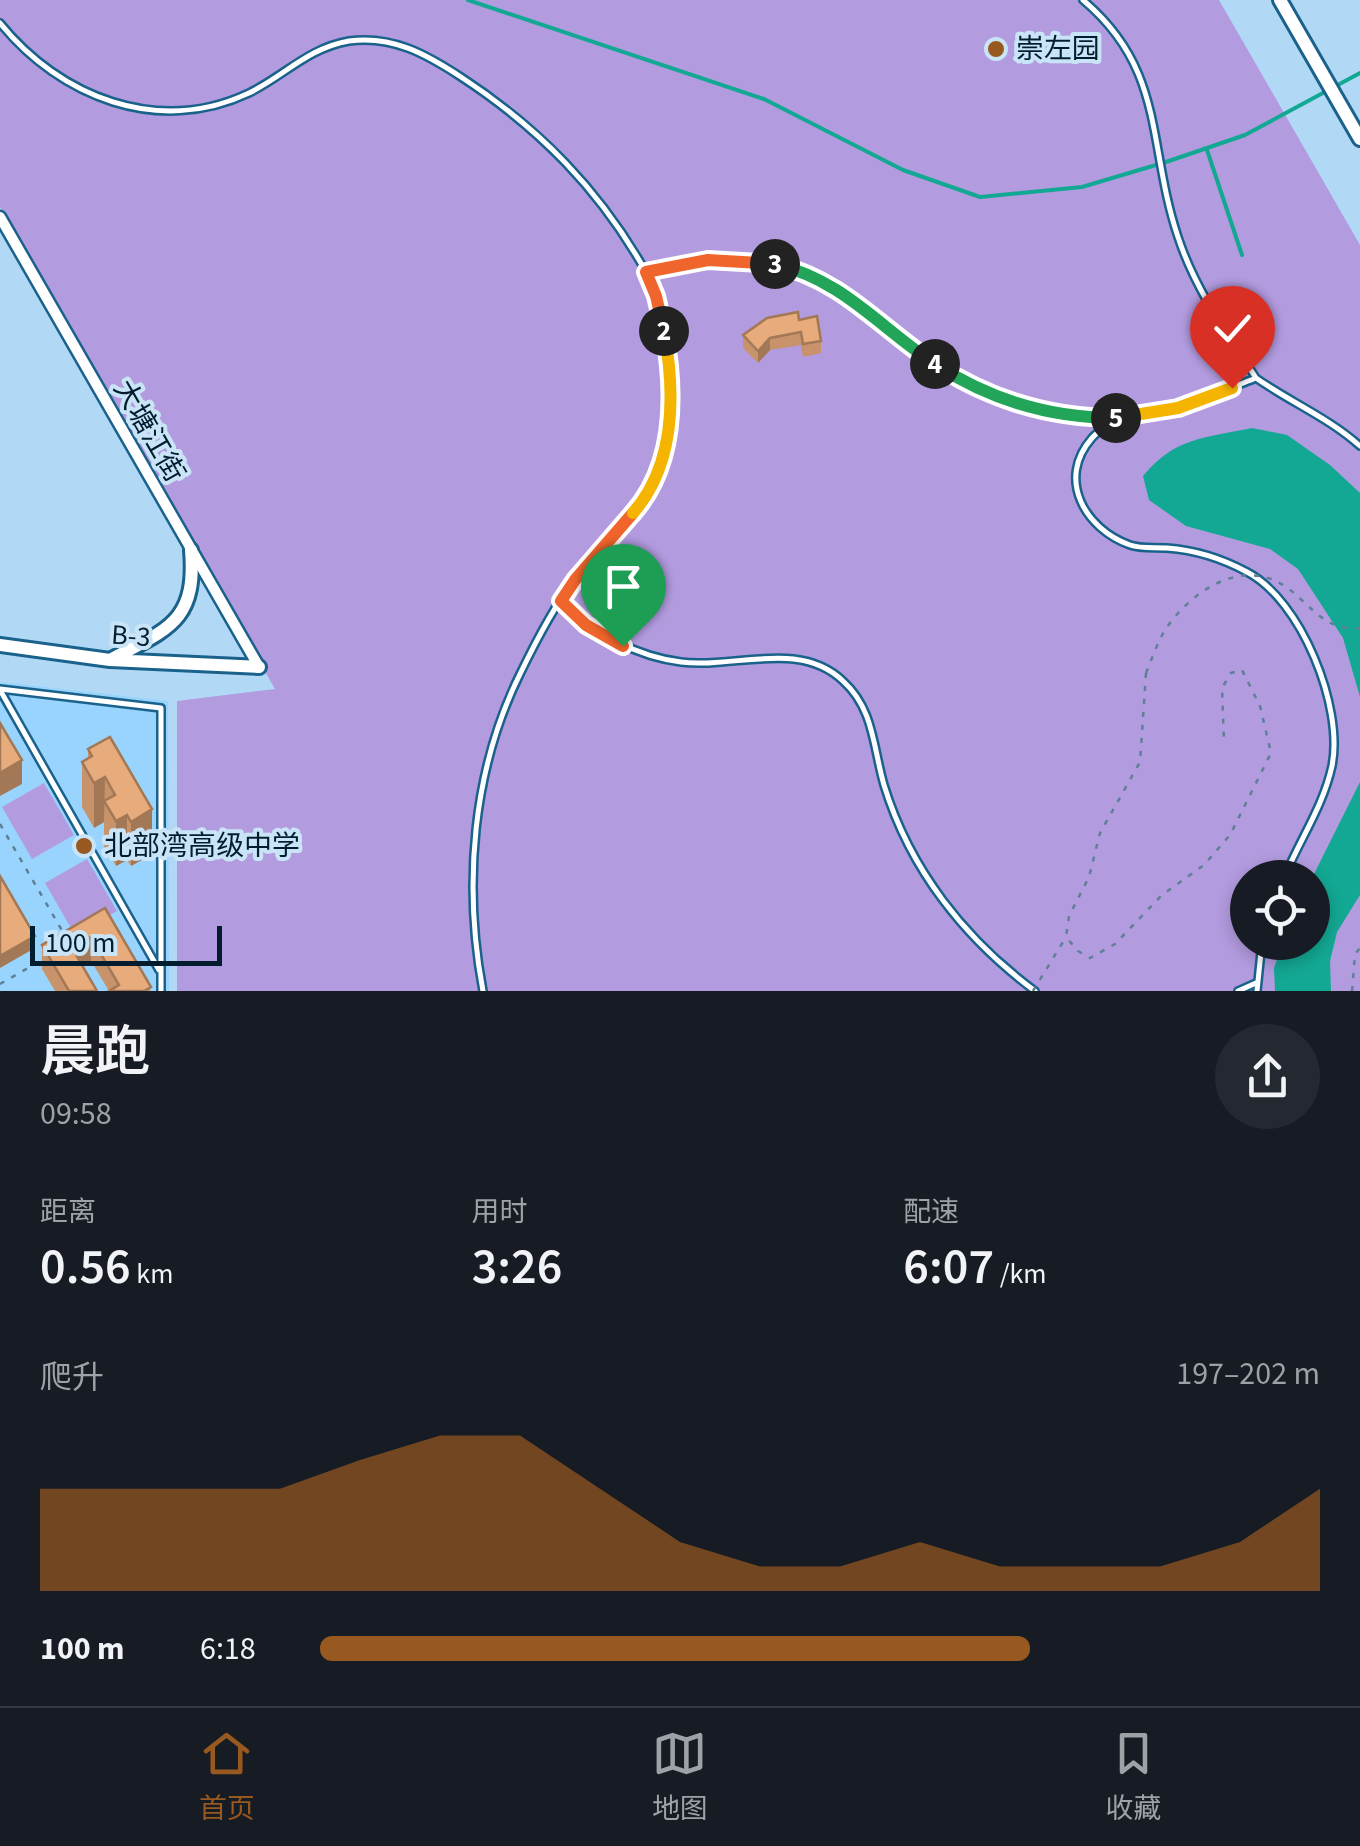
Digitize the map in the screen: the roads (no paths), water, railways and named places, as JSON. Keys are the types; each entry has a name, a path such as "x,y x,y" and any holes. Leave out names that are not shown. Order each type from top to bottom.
{"street":[{"path":"1280,0 1359,138"},
{"name":"大塘江街","path":"0,217 259,668"},
{"path":"110,660 164,630 184,609 194,581 191,550"},
{"name":"B-3","path":"0,645 110,660 259,668"}],"lane":[{"path":"1082,0 1101,16 1134,60 1152,110 1177,234 1199,287 1256,378 1360,446"},
{"path":"0,23 41,66 67,82 149,112 200,108 246,94 323,48 377,40 405,46 433,58 491,96 548,142 594,192 646,272 656,296 668,356 667,444 639,507 561,601 519,675 494,743 474,848 472,909 483,991"},
{"path":"646,272 708,260 777,264 795,270 843,291 894,336 952,375 983,391 1046,412 1118,418 1178,408 1256,378"},
{"path":"1118,418 1091,438 1075,469 1076,498 1097,528 1132,546 1172,548 1213,557 1250,573 1279,597 1304,637 1320,674 1332,717 1333,760 1325,794 1293,860"},
{"path":"561,601 604,636 661,659 721,664 780,657 800,659 842,678 859,698 872,726 894,812 929,883 980,944 1034,991"},
{"path":"0,689 161,972"},
{"path":"0,689 161,708 161,991"},
{"path":"1238,991 1256,987 1260,960"}],"waterway":[{"path":"468,0 764,99 903,170 980,197 1082,187 1166,162 1245,135 1360,73"},
{"path":"1207,150 1242,255"},
{"path":"1254,302 1261,328"}],"place":[{"name":"崇左园","path":"996,49"},
{"name":"北部湾高级中学","path":"84,846"}]}
